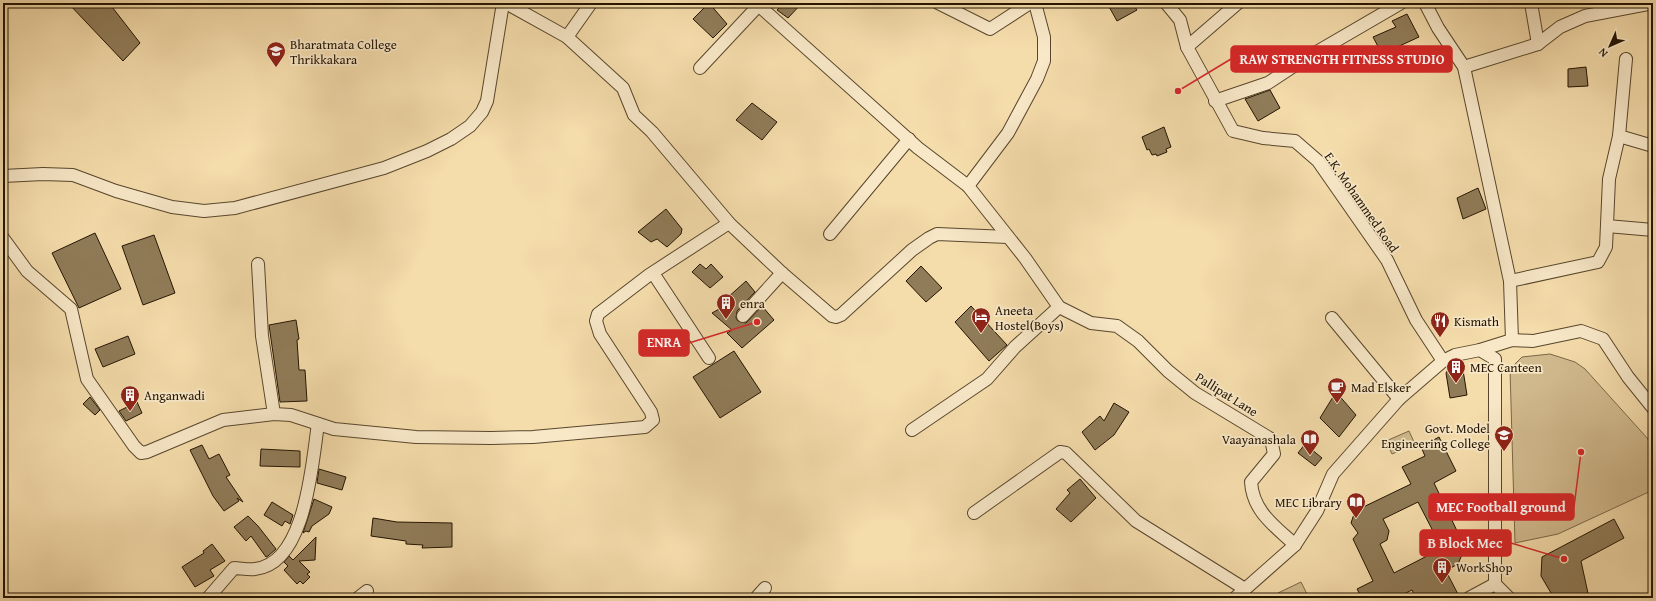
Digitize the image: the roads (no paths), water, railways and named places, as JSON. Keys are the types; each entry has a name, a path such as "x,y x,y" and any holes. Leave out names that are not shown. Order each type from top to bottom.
{"street":[{"path":"3,176 73,175 150,201 172,207 204,211 234,208 384,168 451,139 470,126 482,112 487,101 504,3 567,37 623,88 634,115 652,132 729,223 782,273 832,316 836,317 841,315 912,250 937,234 1008,237"},
{"path":"567,37 591,3"},
{"path":"938,3 990,29 1030,3"},
{"path":"968,186 1008,133 1037,80 1044,61 1044,37 1036,3"},
{"name":"E.K. Mohammed Road","path":"1166,3 1180,20 1187,47 1215,101 1233,131 1262,138 1295,141 1318,162 1387,260 1416,320 1443,361"},
{"path":"1187,47 1238,3"},
{"path":"1215,101 1268,82 1302,60 1401,3"},
{"path":"1425,3 1438,28 1464,67 1510,281 1512,340"},
{"path":"1531,3 1538,44"},
{"path":"1464,67 1538,44 1560,27 1602,8 1653,3"},
{"path":"700,68 757,5 909,139 968,186 1008,237 1059,307 1015,348 987,379 912,430"},
{"path":"1510,281 1598,262 1606,247 1609,179 1619,136 1626,59"},
{"path":"1619,136 1653,146"},
{"path":"830,234 909,139"},
{"path":"3,238 27,271 71,308 87,379 134,446 141,453 147,452 223,420 274,414 291,415 334,429 416,437 466,438 576,434 645,427 652,420 651,412 600,334 596,321 598,314 653,273 729,223"},
{"path":"1607,226 1653,230"},
{"path":"258,264 262,336 274,414"},
{"path":"653,273 709,358"},
{"path":"743,316 782,273"},
{"name":"Pallipat Lane","path":"1059,307 1090,323 1117,326 1138,341 1168,371 1196,393 1271,439 1274,454 1251,482 1252,496 1260,511 1295,545"},
{"path":"1332,318 1399,400"},
{"path":"1235,598 1295,545 1317,511 1333,474 1399,400 1443,361 1455,355 1480,350 1512,340 1533,340 1581,331 1603,339 1628,377 1653,408"},
{"path":"1480,350 1495,359 1494,584 1509,598"},
{"path":"208,598 234,568 255,570 279,558 290,545 297,530 309,485 318,424"},
{"path":"974,513 1060,452 1066,452 1136,521 1245,589"},
{"path":"1469,598 1494,584"},
{"path":"756,598 765,588"}],"place":[{"name":"Bharatmata College Thrikkakara","path":"276,68"},
{"name":"RAW STRENGTH FITNESS STUDIO","path":"1178,91"},
{"name":"enra","path":"726,320"},
{"name":"ENRA","path":"757,322"},
{"name":"Aneeta Hostel(Boys)","path":"981,334"},
{"name":"Kismath","path":"1440,338"},
{"name":"MEC Canteen","path":"1456,384"},
{"name":"Mad Elsker","path":"1337,404"},
{"name":"Anganwadi","path":"130,412"},
{"name":"Govt. Model Engineering College","path":"1504,452"},
{"name":"MEC Football ground","path":"1581,452"},
{"name":"Vaayanashala","path":"1310,456"},
{"name":"MEC Library","path":"1356,519"},
{"name":"B Block Mec","path":"1564,559"},
{"name":"WorkShop","path":"1442,584"}]}
